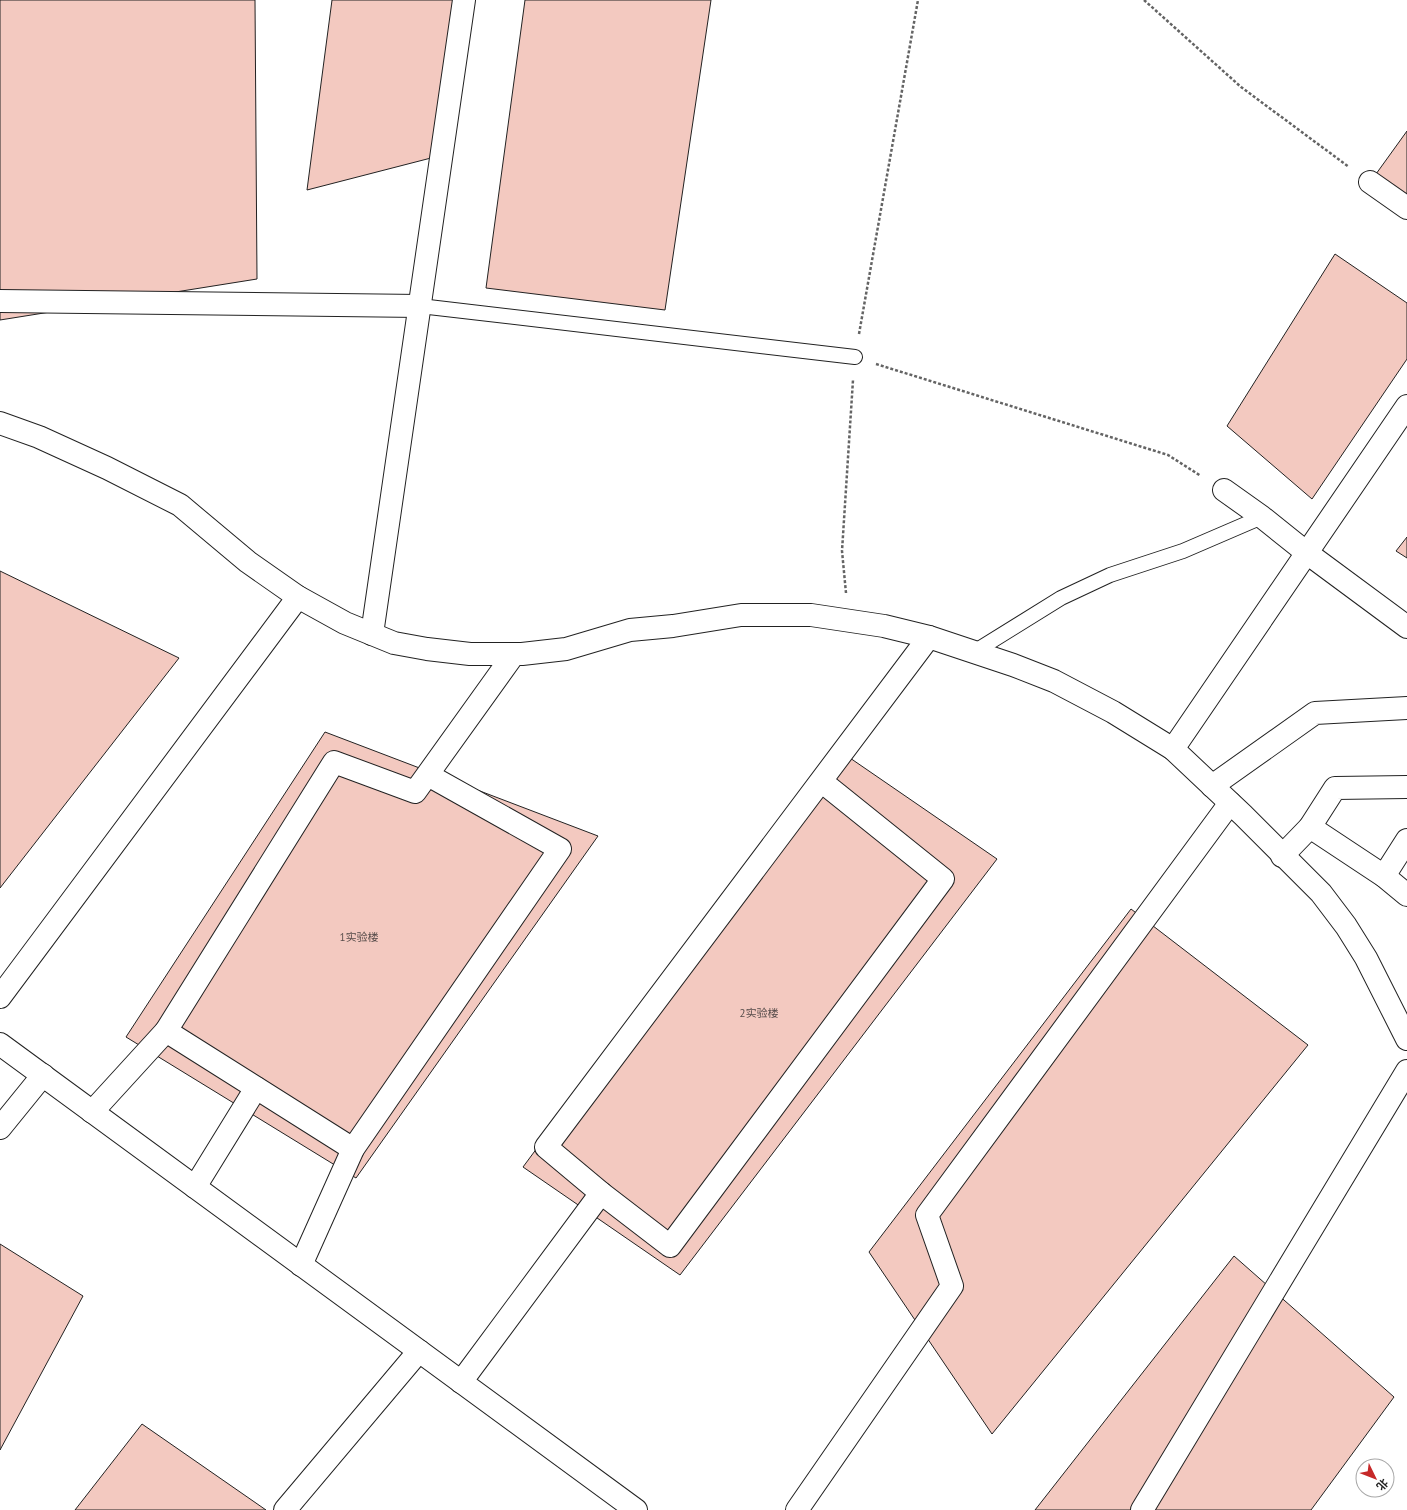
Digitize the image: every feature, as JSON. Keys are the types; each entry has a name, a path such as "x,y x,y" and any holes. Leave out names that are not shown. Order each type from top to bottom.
{"street":[{"path":"372,634 464,0"},
{"path":"1370,182 1407,208"},
{"path":"0,301 420,306"},
{"path":"1173,749 1407,406"},
{"path":"0,423 39,437 107,468 180,505 248,562 298,597 345,623 394,643 427,649 470,654 514,654 566,649 630,630 673,626 741,615 811,615 884,626 929,637 1013,665 1054,681 1113,712 1173,749 1230,803 1320,893 1346,926 1366,958 1407,1039"},
{"path":"1224,490 1407,627"},
{"path":"0,996 298,597"},
{"path":"821,781 943,879 670,1246 601,1193 546,1147 929,637"},
{"path":"92,1112 166,1031 334,762 415,792 514,654"},
{"path":"1212,786 1314,713 1407,708"},
{"path":"301,1265 353,1149 560,849 428,775"},
{"path":"1282,856 1310,828 1335,788 1407,787"},
{"path":"798,1510 952,1286 927,1215 1230,803"},
{"path":"1310,828 1384,876 1407,895"},
{"path":"1384,876 1407,840"},
{"path":"166,1031 353,1149"},
{"path":"0,1044 636,1510"},
{"path":"1142,1510 1407,1071"},
{"path":"0,1128 42,1075"},
{"path":"195,1187 256,1088"},
{"path":"461,1382 601,1193"},
{"path":"285,1510 419,1351"}],"lane":[{"path":"420,306 854,357"},
{"path":"974,652 1061,598 1110,575 1183,551 1262,517"}],"path":[{"path":"849,621 842,552 854,357 918,0"},
{"path":"1144,0 1241,87 1370,182"},
{"path":"854,357 1168,455 1224,490"}],"building":[{"path":"0,0 255,0 257,279 0,320"},
{"path":"332,0 462,0 431,158 307,190"},
{"path":"525,0 711,0 665,310 486,288"},
{"path":"1407,131 1407,196 1376,174"},
{"path":"1335,254 1407,303 1407,359 1312,499 1227,426"},
{"path":"1407,537 1407,558 1396,551"},
{"path":"0,571 179,658 0,888"},
{"path":"325,732 598,836 356,1178 126,1037"},
{"path":"834,747 997,859 680,1275 523,1167"},
{"path":"1131,909 1308,1045 992,1434 869,1252"},
{"path":"0,1244 83,1296 0,1450"},
{"path":"1234,1256 1394,1397 1311,1510 1035,1510"},
{"path":"142,1424 266,1510 75,1510"}]}
